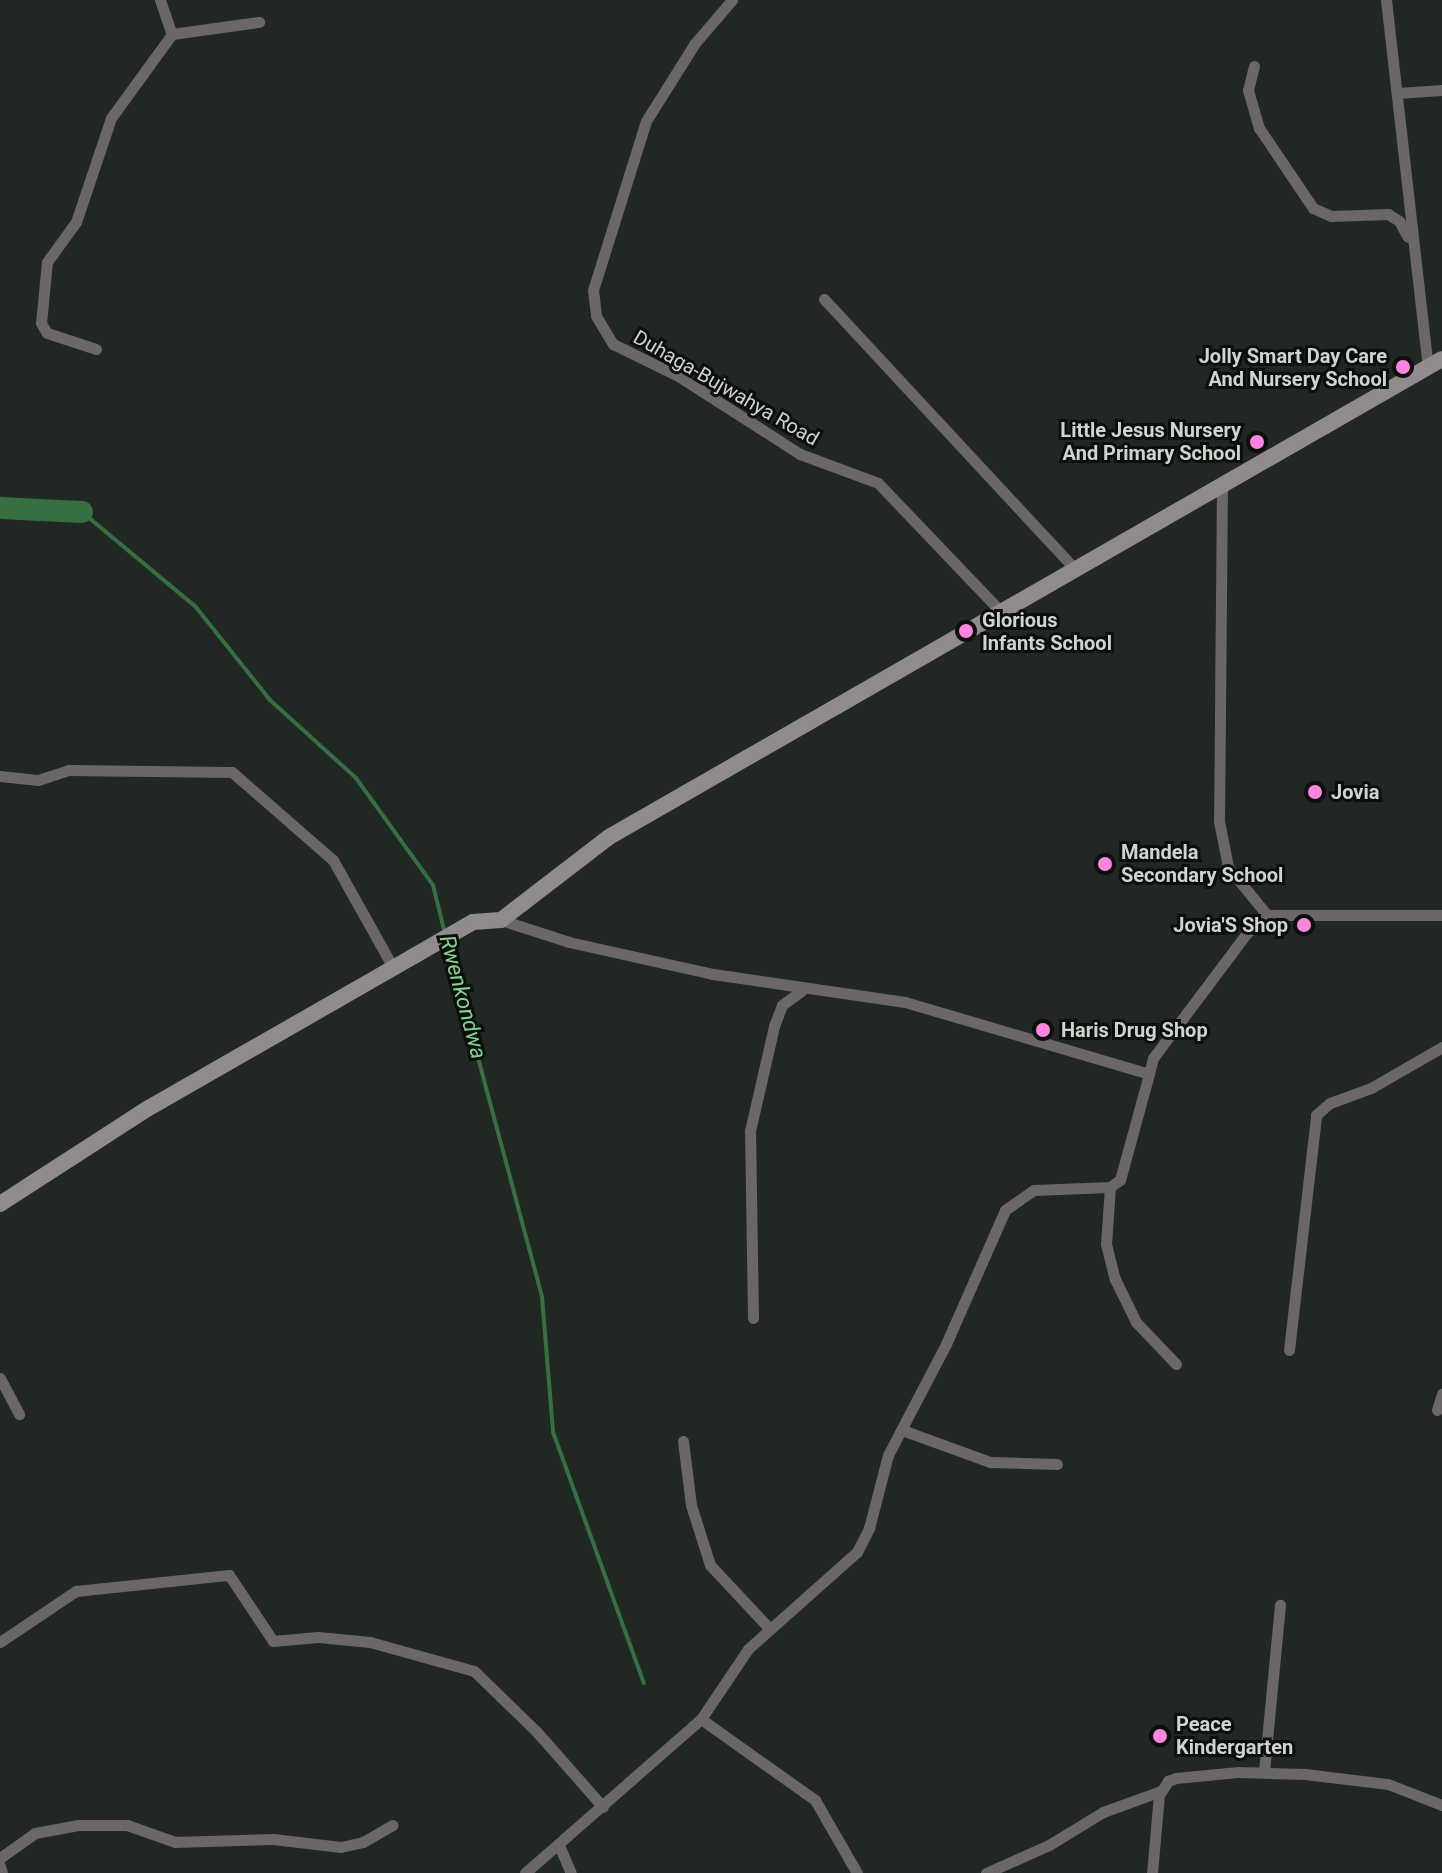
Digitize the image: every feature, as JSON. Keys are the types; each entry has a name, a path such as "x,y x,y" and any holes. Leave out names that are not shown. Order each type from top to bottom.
{"street":[{"path":"160,0 172,34"},
{"name":"Duhaga-Bujwahya Road","path":"732,0 695,43 646,121 593,290 596,316 613,344 680,377 800,454 878,483 1003,614"},
{"path":"501,920 609,837 1003,614 1435,362 1412,245 1386,0"},
{"path":"96,349 43,329 47,262 76,222 119,104 172,34 259,22"},
{"path":"1254,66 1248,90 1259,128 1313,208 1331,216 1393,216 1412,245"},
{"path":"1398,93 1442,90"},
{"path":"824,299 1076,570"},
{"path":"1222,484 1221,835 1228,867 1267,915"},
{"path":"0,776 38,780 68,770 232,772 333,860 394,969"},
{"path":"1176,1364 1136,1322 1115,1279 1106,1244 1110,1187 1123,1173 1153,1058 1247,933 1267,915 1442,915"},
{"path":"0,1204 147,1109 473,922 501,920 569,942 801,991 905,1002 1149,1074"},
{"path":"753,1318 750,1131 774,1026 782,1005 801,991"},
{"path":"1289,1350 1316,1115 1330,1103 1371,1088 1442,1047"},
{"path":"525,1873 701,1719 769,1628 864,1541 881,1474 1005,1210 1034,1190 1110,1187"},
{"path":"0,1378 19,1414"},
{"path":"1437,1410 1442,1394"},
{"path":"902,1430 990,1462 1057,1464"},
{"path":"683,1441 691,1505 710,1565 769,1628"},
{"path":"0,1642 76,1591 229,1575 273,1641 318,1637 370,1642 474,1671 545,1739 603,1807"},
{"path":"1264,1771 1280,1605"},
{"path":"701,1719 815,1800 857,1873"},
{"path":"986,1873 1049,1845 1103,1812 1161,1791 1176,1778 1264,1771 1388,1784 1442,1805"},
{"path":"1152,1873 1161,1791"},
{"path":"0,1858 35,1833 78,1825 127,1825 175,1842 273,1839 331,1847 363,1842 393,1825"},
{"path":"559,1845 571,1873"},
{"path":"0,1866 2,1873"}],"waterway":[{"name":"Rwenkondwa","path":"0,508 82,512"},
{"name":"Rwenkondwa","path":"82,512 195,606 270,700 356,778 433,885 445,934"},
{"name":"Rwenkondwa","path":"447,942 542,1297 553,1432 644,1683"}],"place":[{"name":"Jolly Smart Day Care And Nursery School","path":"1403,367"},
{"name":"Little Jesus Nursery And Primary School","path":"1257,442"},
{"name":"Glorious Infants School","path":"966,631"},
{"name":"Jovia","path":"1315,792"},
{"name":"Mandela Secondary School","path":"1105,864"},
{"name":"Jovia'S Shop","path":"1304,925"},
{"name":"Haris Drug Shop","path":"1043,1030"},
{"name":"Peace Kindergarten","path":"1160,1736"}]}
